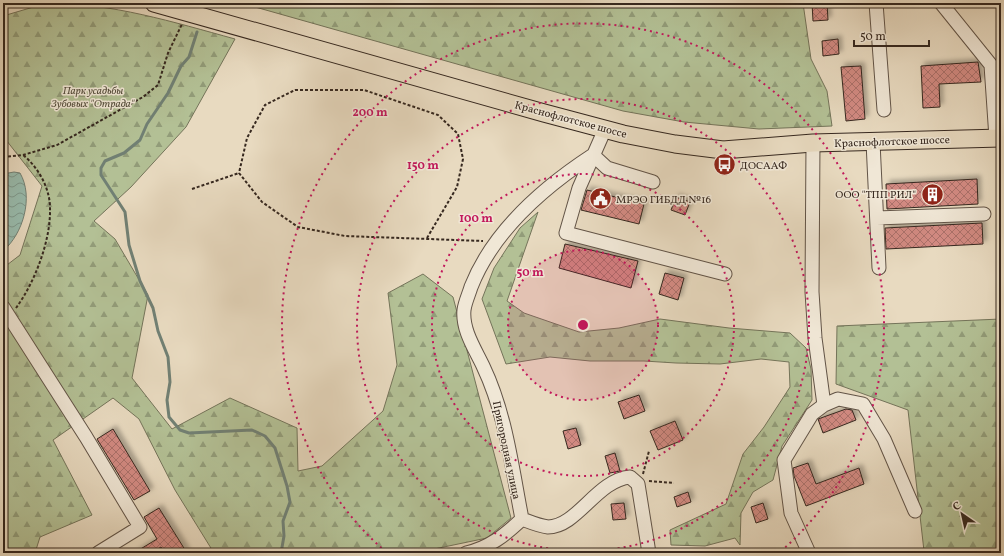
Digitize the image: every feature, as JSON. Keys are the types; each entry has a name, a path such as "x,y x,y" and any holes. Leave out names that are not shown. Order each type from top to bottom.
{"main road":[{"name":"Краснофлотское шоссе","path":"154,3 605,129 675,144 723,150 813,143 998,138"}],"street":[{"path":"876,3 884,110"},
{"path":"942,3 991,66 998,138"},
{"path":"605,129 579,188 566,234 725,274"},
{"path":"873,142 879,268"},
{"path":"813,143 812,292 815,338 824,405"},
{"path":"593,155 607,168 653,182"},
{"name":"Пригородная улица","path":"522,519 501,413 489,378 466,331 464,310 479,267 496,241 532,202 573,168 593,155"},
{"path":"877,218 984,214"},
{"path":"6,312 86,437 140,527 98,553"},
{"path":"809,553 791,514 784,460 812,414 824,405 838,399 863,404 884,439 915,511"},
{"path":"466,553 480,550 505,535 522,519 537,525 549,527 563,523 610,482 619,478 630,476 638,484 649,553"}],"path":[{"path":"3,157 23,155 57,145 143,97 158,85 168,53 187,11"},
{"path":"239,173 247,138 264,105 295,90 364,90 430,112 438,115 458,134 463,158 457,187 427,238"},
{"path":"6,312 35,275 46,237 50,208 47,189 39,173 32,162 23,155"},
{"path":"239,173 262,202 298,227 345,236 496,241"},
{"path":"192,189 239,173"},
{"path":"649,451 642,478 650,481 674,483"}],"green space":[{"name":"Парк усадьбы Зубовых \"Отрада\"","path":"47,3 95,6 119,10 165,20 235,39 186,127 131,187 94,221 115,239 148,295 132,378 172,429 230,398 297,428 298,471 322,466 383,411 397,365 388,293 423,274 453,297 511,518 487,538 415,553 214,553 175,490 139,419 113,398 53,440 92,515 40,537 35,553 3,553 3,268 20,255 42,186 3,136 3,16"},
{"path":"241,3 803,3 811,59 827,91 832,126 759,129 684,122 623,111"},
{"path":"538,212 507,301 524,313 579,332 619,328 660,319 729,328 790,333 806,348 811,369 812,400 782,446 773,480 753,492 741,513 740,545 735,538 705,546 671,545 670,530 726,504 743,454 764,427 790,387 789,362 761,359 720,364 644,361 590,361 550,357 506,364 482,299 494,268 520,228"},
{"path":"1001,319 1001,553 916,553 924,551 908,410 836,384 837,326"}],"water":[{"path":"14,172 20,173 24,183 26,204 21,225 10,244 3,251 3,174"}],"building":[{"path":"812,3 827,3 828,20 813,21"},
{"path":"838,39 839,54 823,56 822,41"},
{"path":"978,62 981,82 939,84 940,107 923,108 921,66"},
{"path":"861,66 865,119 846,121 841,67"},
{"name":"ООО \"ТПП РИЛ\"","path":"977,179 978,204 887,209 886,184"},
{"path":"587,190 644,204 639,224 581,210"},
{"path":"676,197 690,202 685,215 671,210"},
{"path":"982,223 983,244 886,249 885,228"},
{"path":"565,244 638,261 631,288 559,268"},
{"path":"665,273 684,278 678,300 659,294"},
{"path":"639,395 645,411 624,419 618,402"},
{"path":"846,409 852,410 856,420 823,433 818,419"},
{"path":"675,421 683,440 658,450 650,431"},
{"path":"576,428 581,445 568,449 563,431"},
{"path":"113,429 150,491 134,500 97,439"},
{"path":"615,453 620,471 610,473 605,456"},
{"path":"808,463 816,484 859,468 864,484 806,506 794,476 793,468"},
{"path":"688,492 691,502 677,507 674,497"},
{"path":"624,503 626,519 613,520 611,504"},
{"path":"763,503 768,519 756,523 751,507"},
{"path":"159,508 187,553 165,553 161,547 151,553 134,553 157,539 144,517"}],"waterway":[{"path":"197,32 189,57 181,66 168,93 147,124 140,140 124,153 105,161 101,168 101,175 125,212 129,245 140,281 153,308 158,331 168,357 170,382 167,400 169,417 180,430 189,433 252,430 265,436 275,448 287,486 290,502 283,521 284,536 281,553"}],"place":[{"name":"ДОСААФ","path":"724,165"},
{"name":"ООО \"ТПП РИЛ\"","path":"932,194"},
{"name":"МРЭО ГИБДД №16","path":"601,199"}]}
